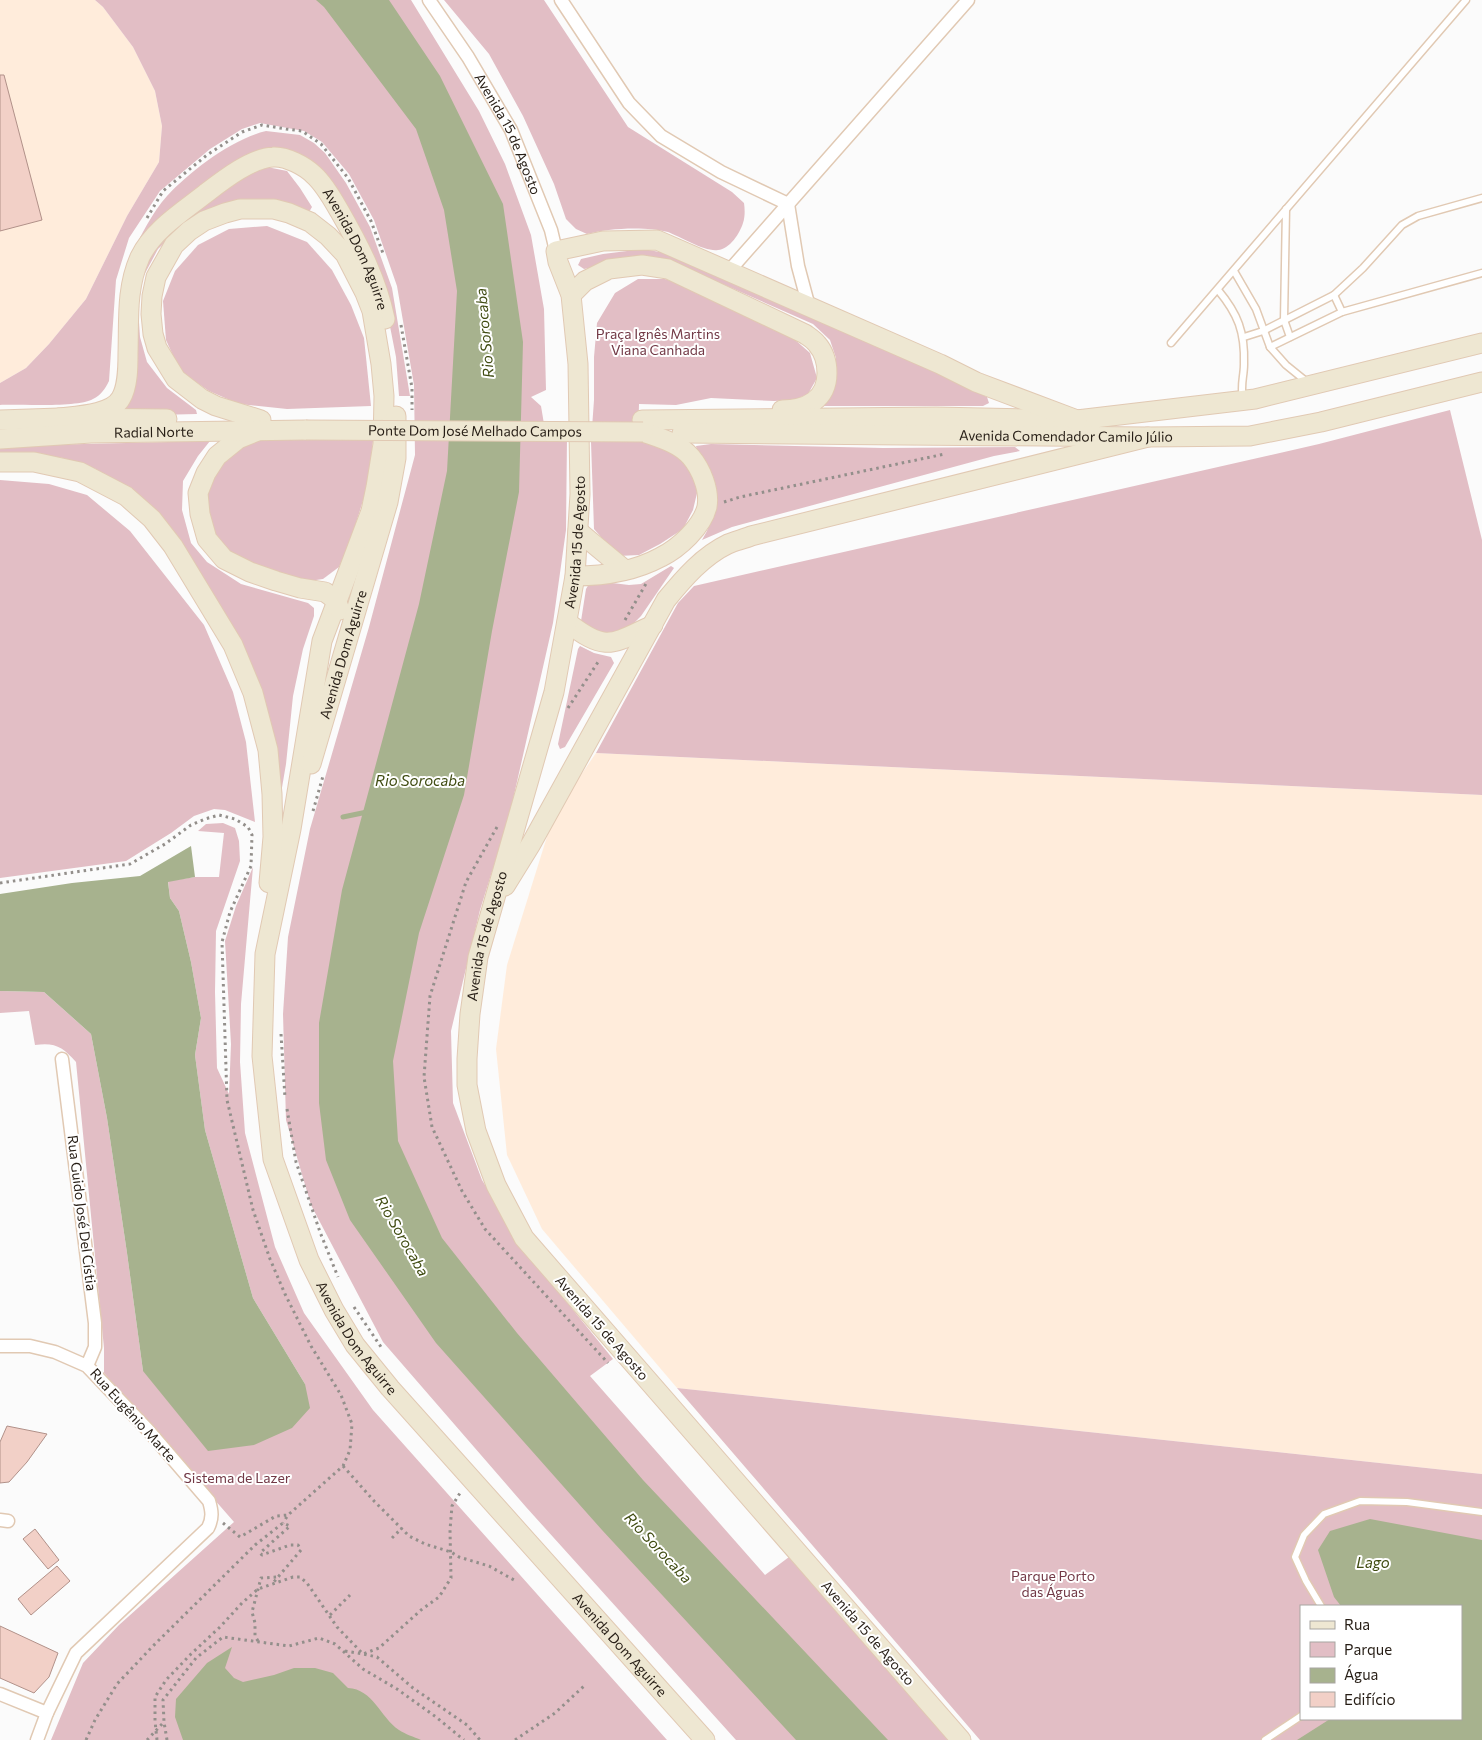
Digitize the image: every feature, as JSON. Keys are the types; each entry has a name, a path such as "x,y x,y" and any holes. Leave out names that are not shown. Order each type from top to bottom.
{"main road":[{"name":"Avenida Dom Aguirre","path":"59,418 103,411 112,407 121,398 128,364 129,298 132,281 141,256 152,239 165,225 229,176 254,163 274,157 292,161 314,175 332,198 358,243 380,294 390,342 396,387 396,458 388,502 291,829"},
{"name":"Avenida Dom Aguirre","path":"260,425 202,399 176,379 165,364 157,348 153,334 151,314 156,277 174,245 189,231 204,221 240,209 274,209 289,212 316,226 345,254 357,274 372,311 382,364 384,388 382,444 371,511 336,600 320,650 291,829 265,954 262,1056 273,1159 309,1260 334,1310 355,1345 390,1388 704,1740"},
{"name":"Avenida Comendador Camilo Júlio","path":"557,256 603,241 656,240 940,364 976,382 1077,420"},
{"path":"557,256 568,271 594,277"},
{"name":"Avenida 15 de Agosto","path":"557,256 571,295 578,364 580,494 575,576 554,692 478,957 470,1014 467,1085 476,1131 496,1185 524,1238 961,1740"},
{"path":"571,295 585,281 609,269 642,265 668,269 804,334 816,342 825,355 827,380 822,394 812,404 790,410 732,408 677,420"},
{"name":"Avenida Comendador Camilo Júlio","path":"643,426 677,420 936,417 1077,420 1243,401 1312,386 1482,343"},
{"name":"Avenida Comendador Camilo Júlio","path":"643,426 1148,437 1250,436 1321,422 1482,382"},
{"name":"Radial Norte","path":"0,420 59,418 306,426"},
{"path":"260,425 238,439 217,456 206,473 198,493 200,514 208,539 224,559 250,572 300,588 325,592 336,600 341,613 342,626 336,655 333,690"},
{"name":"Radial Norte","path":"0,438 260,425"},
{"name":"Ponte Dom José Melhado Campos","path":"306,426 643,426"},
{"path":"575,576 599,575 625,570 650,562 670,551 692,533 701,520 706,507 707,494 702,475 690,456 671,442 643,426"},
{"path":"492,908 531,844 666,600 685,576 707,558 728,544 761,534 1148,437"},
{"path":"0,462 34,462 80,472 126,496 152,519 173,546 233,645 253,693 268,750 273,837 266,913 265,954"},
{"path":"578,531 625,570"},
{"path":"300,588 332,584 348,572"},
{"path":"567,622 592,640 610,644 653,625"}],"street":[{"name":"Avenida 15 de Agosto","path":"429,0 468,57 511,130 551,230 557,256"},
{"path":"561,0 629,103 661,136 721,172 788,204"},
{"path":"729,271 968,0"},
{"path":"788,204 798,266 809,307"},
{"name":"Rua Guido José Del Cístia","path":"62,1059 95,1323 95,1347 88,1366"},
{"name":"Rua Eugênio Marte","path":"0,1346 30,1346 55,1352 88,1366 148,1430 209,1501 212,1514"},
{"path":"37,1740 47,1713 76,1653 208,1528 212,1521 212,1514"},
{"path":"0,1694 47,1713"}],"lane":[{"path":"1171,343 1466,0"},
{"path":"1244,337 1263,331 1334,295 1363,268 1402,225 1418,216 1482,198"},
{"path":"1286,209 1284,320 1290,337"},
{"path":"1234,271 1247,292 1270,347 1286,365 1312,386"},
{"path":"1270,347 1342,312 1482,273"},
{"path":"1218,290 1232,307 1244,337 1244,365 1241,386 1243,401"},
{"path":"1334,295 1342,312"},
{"path":"1320,1605 1306,1581 1295,1557 1304,1534 1324,1514 1360,1501 1407,1502 1482,1512"},
{"path":"1265,1740 1300,1717"}],"path":[{"path":"144,223 163,191 206,155 242,132 262,126 302,131 321,144 348,178 371,221 385,258"},
{"path":"401,323 412,388 412,416"},
{"path":"706,507 740,497 949,453"},
{"path":"563,716 610,644 647,581"},
{"path":"312,814 325,768"},
{"path":"499,823 466,882 430,996 424,1077 432,1126 462,1191 485,1228 612,1366"},
{"path":"0,883 130,864 165,844"},
{"path":"281,1025 286,1104 296,1162 320,1232 341,1283"},
{"path":"353,1306 383,1350"},
{"path":"86,1740 95,1720 117,1684 152,1646 255,1544 283,1523 288,1515 342,1466 350,1450 352,1426"},
{"path":"342,1466 409,1536 424,1544 489,1566 514,1580"},
{"path":"363,1654 379,1648 421,1610 439,1597 451,1578 450,1530 452,1506 460,1493 466,1500"},
{"path":"212,1514 240,1537 276,1516 288,1515"},
{"path":"272,1583 301,1550 298,1545 290,1545 262,1555 260,1553 290,1526 283,1523"},
{"path":"392,1538 402,1528"},
{"path":"258,1641 255,1636 255,1623 252,1612 261,1578 278,1576"},
{"path":"157,1740 155,1697 166,1680 242,1603 258,1589 272,1583 285,1578 300,1577 307,1583 337,1626 363,1654"},
{"path":"330,1616 350,1595"},
{"path":"167,1740 163,1700 196,1658 223,1637 289,1646 319,1638 335,1644 363,1669 397,1689 436,1716 464,1740"},
{"path":"343,1651 377,1658 413,1688 467,1726 480,1740"},
{"path":"515,1740 555,1713 584,1686"},
{"path":"147,1740 164,1722"}],"shaded area":[{"path":"0,0 95,0 103,7 133,47 155,91 162,126 159,162 127,216 86,299 49,344 26,368 0,383"},
{"path":"596,753 1482,795 1482,1474 677,1388 542,1229 507,1155 496,1049 507,965 554,814"}],"green space":[{"path":"95,0 411,0 479,111 505,164 531,235 544,309 546,390 531,397 541,406 546,436 567,437 566,530 553,623 509,817 480,910 451,1031 453,1103 482,1180 525,1251 613,1359 590,1376 765,1575 789,1557 950,1740 736,1740 526,1507 383,1342 311,1205 286,1120 283,1014 288,937 310,829 369,627 415,455 414,385 397,286 374,220 349,174 322,142 304,131 260,123 242,129 210,149 160,191 129,238 116,280 109,381 101,394 93,399 75,404 0,405 0,383 26,368 49,344 86,299 127,216 159,162 162,126 155,91 133,47 103,7"},
{"path":"444,0 544,0 628,127 732,192 744,203 744,221 734,240 727,247 713,250 700,247 668,232 659,230 605,230 587,234 576,229 566,219 554,184 523,116 489,54"},
{"path":"266,131 300,135 314,143 325,153 346,183 370,227 392,288 410,396 399,396 396,357 385,301 315,164 305,157 295,152 276,148 256,152 235,163 131,256 152,217 176,186 226,148"},
{"path":"267,167 287,171 312,207 309,212 274,199 242,200 181,227 158,249 143,277 138,308 140,337 147,362 167,388 196,410 197,414 116,416 131,400 135,379 135,322 143,269 155,250 179,224 246,174"},
{"path":"267,226 307,242 332,270 351,305 364,338 371,406 287,409 239,404 209,391 180,371 166,340 163,301 175,271 198,245 229,229"},
{"name":"Praça Ignês Martins Viana Canhada","path":"643,249 671,254 827,321 987,397 989,403 983,406 820,406 829,394 836,378 836,358 830,340 813,324 668,260 643,258 584,269 578,265 581,259"},
{"name":"Praça Ignês Martins Viana Canhada","path":"638,279 665,279 690,288 793,338 810,353 817,378 808,394 794,400 711,398 676,405 639,404 638,437 663,441 694,473 697,493 693,510 683,529 639,555 618,556 594,529 591,442 594,400 594,357 597,323 615,293"},
{"path":"1450,410 1482,540 1482,795 596,753 678,603 694,586 1319,444"},
{"path":"374,434 367,488 349,545 339,567 323,579 302,582 237,558 222,545 209,523 206,503 209,480 222,460 255,439"},
{"path":"210,441 198,456 183,481 182,510 191,543 207,562 241,584 308,603 314,608 314,616 303,649 293,696 286,764 277,817 252,670 135,495 96,469 63,458 34,453 0,453 0,446"},
{"path":"711,444 883,448 1015,447 1020,451 994,456 732,527 702,540 714,512 715,494 712,476 696,446"},
{"path":"0,480 49,484 87,495 130,531 204,625 233,692 246,742 255,822 225,810 214,809 194,816 126,861 0,878"},
{"path":"671,566 674,568 641,616 631,626 606,636 584,627 581,621 586,589 589,584 604,582 629,585 641,584"},
{"path":"580,646 594,653 611,657 614,663 565,747 560,749 558,744"},
{"name":"Sistema de Lazer","path":"223,823 235,828 239,841 240,861 216,931 217,1068 229,1094 231,1044 225,941 236,906 253,867 241,1004 240,1062 245,1133 275,1247 304,1313 373,1410 667,1740 51,1740 83,1663 119,1625 234,1522 104,1373 104,1348 76,1062 63,1049 48,1044 35,1045 29,1011 0,1013 0,991 44,992 91,1034 107,1118 143,1371 305,1384 253,1298 205,1130 195,1055 201,1018 179,911 170,898 168,881 195,877 219,877 224,833 198,831 206,824"},
{"name":"Parque Porto das Águas","path":"677,1388 1482,1474 1482,1740 980,1740"}],"water":[{"name":"Rio Sorocaba","path":"316,0 389,0 440,76 503,204 523,342 519,492 492,631 464,795 419,933 393,1061 398,1141 442,1238 517,1333 643,1480 888,1740 796,1740 602,1530 436,1343 350,1220 326,1160 319,1103 319,1023 342,890 419,604 447,471 457,291 444,210 416,129 324,7"},
{"path":"191,846 195,877 168,882 170,898 179,911 201,1018 195,1055 205,1130 253,1298 305,1384 310,1408 292,1428 254,1445 208,1451 143,1371 107,1118 91,1034 44,992 0,991 0,894 72,883 140,876"},
{"name":"Lago","path":"1370,1519 1482,1540 1482,1740 1297,1740 1328,1720 1462,1720 1462,1605 1340,1605 1334,1597 1318,1550 1330,1531"},
{"path":"232,1647 225,1668 234,1678 243,1682 294,1668 315,1668 333,1673 348,1688 364,1693 370,1698 392,1725 421,1740 183,1740 175,1717 176,1699 207,1663"}],"building":[{"path":"0,75 4,75 42,220 0,231"},
{"path":"7,1426 47,1434 27,1462 9,1482 0,1483 0,1442"},
{"path":"35,1529 59,1560 48,1569 23,1539"},
{"path":"57,1566 70,1581 31,1615 18,1599"},
{"path":"0,1626 58,1653 49,1677 34,1693 0,1678"}],"waterway":[{"path":"343,817 367,812"}]}
